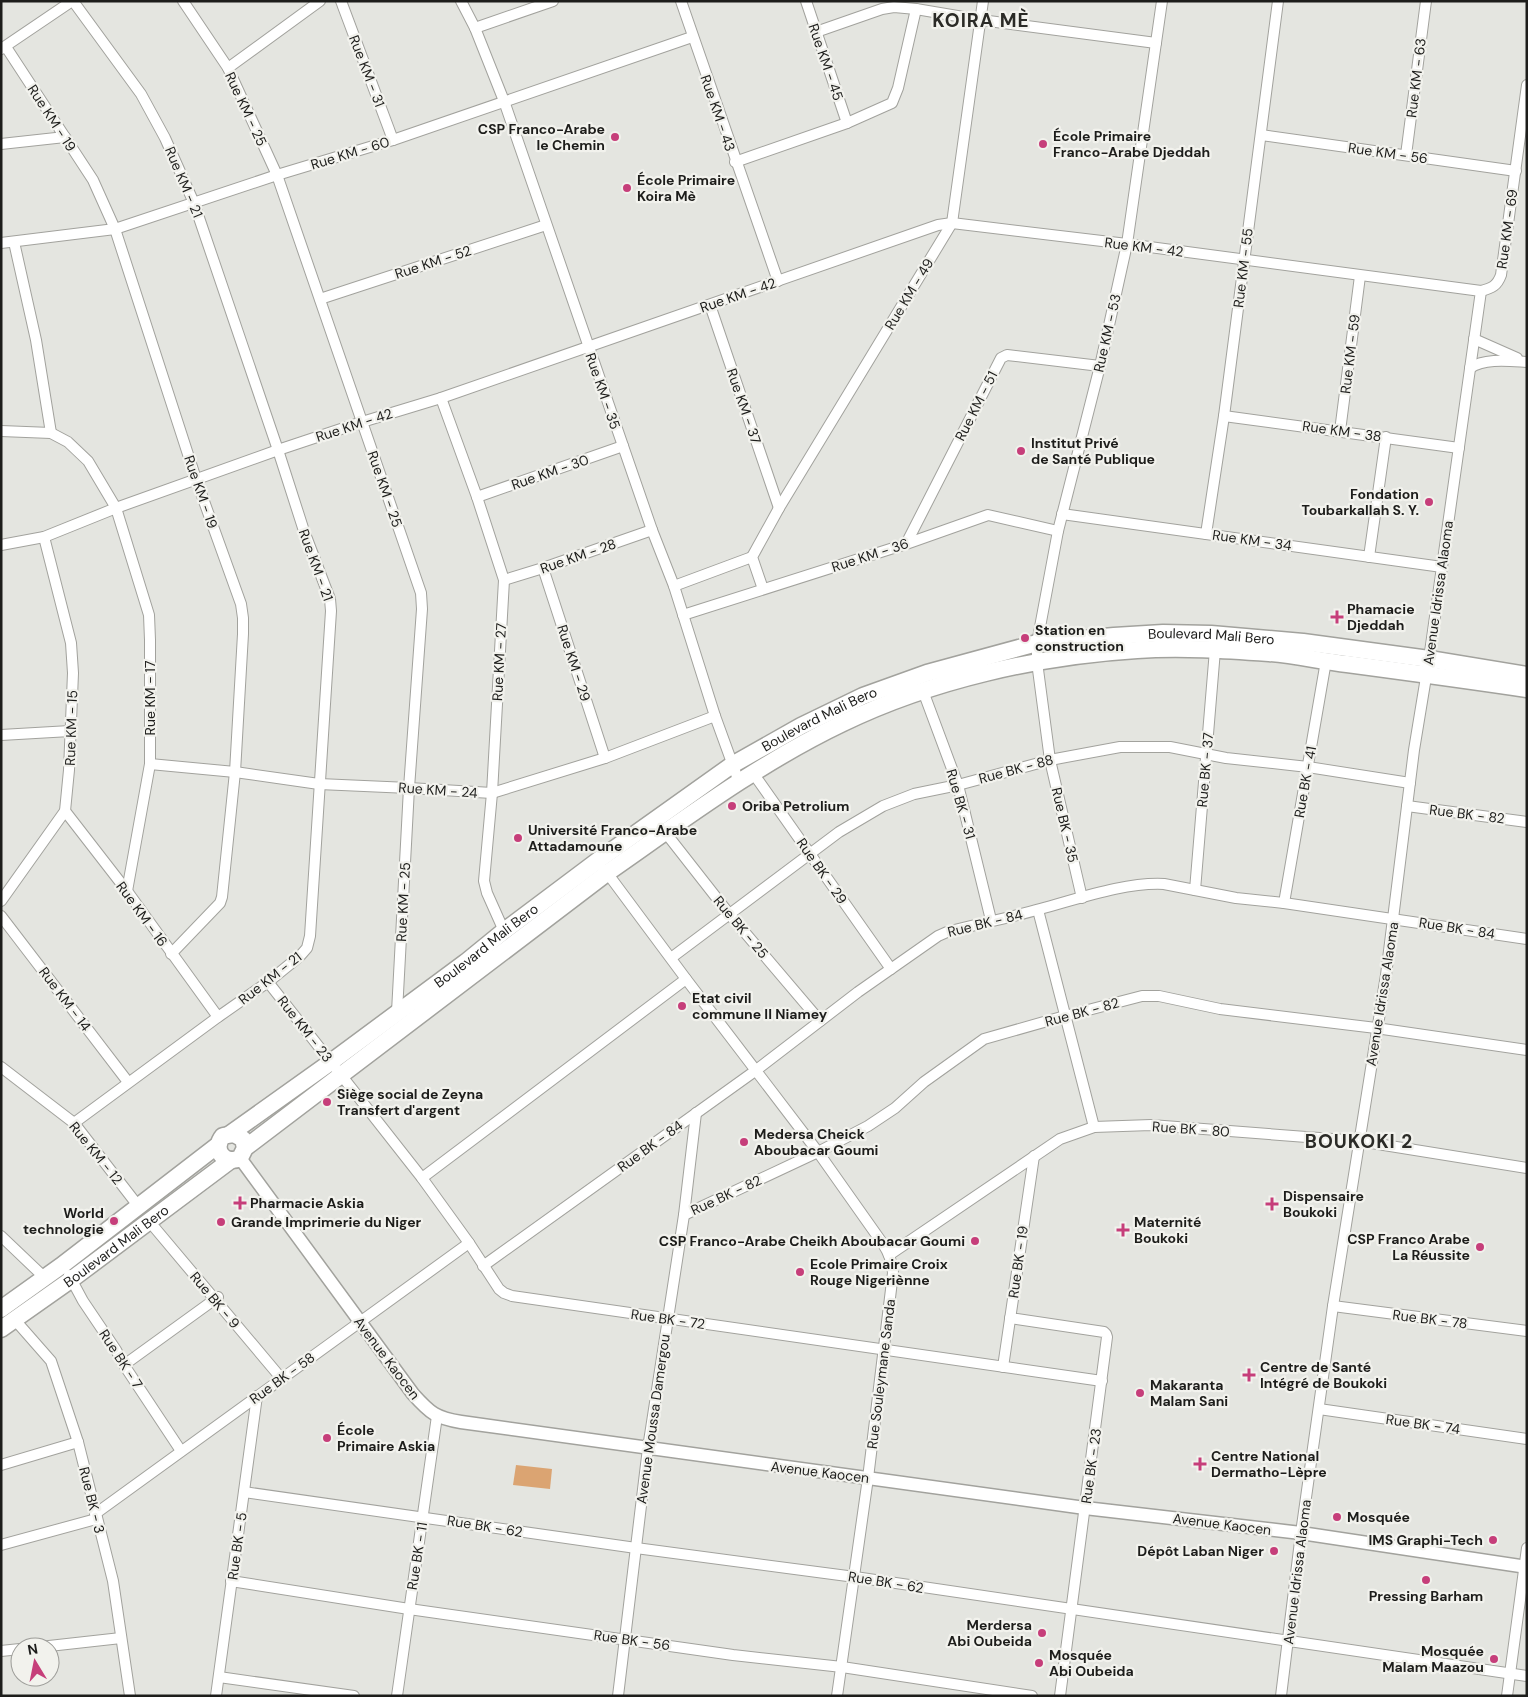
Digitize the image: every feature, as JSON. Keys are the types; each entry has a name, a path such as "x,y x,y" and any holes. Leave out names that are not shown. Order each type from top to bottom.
{"main road":[{"name":"Boulevard Mali Bero","path":"8,1324 239,1155 342,1075 447,986 732,765 801,726 863,696 927,673 1038,643 1154,633 1211,634 1303,642 1527,689"},
{"name":"Boulevard Mali Bero","path":"470,969 504,931 603,866 665,832 746,778 817,736 844,722 923,691 973,677 1037,662 1138,650 1215,650 1271,653 1326,661 1527,675"},
{"name":"Boulevard Mali Bero","path":"1,1309 139,1207 224,1139 397,1012 447,986"},
{"path":"237,1135 241,1137 239,1155 224,1158 220,1154 224,1139 237,1135"}],"street":[{"path":"4,48 73,1"},
{"name":"Rue KM - 21","path":"73,1 141,94 165,138 194,203 331,606 310,936 307,948 268,982 74,1123"},
{"name":"Rue KM - 25","path":"183,1 228,68 277,176 421,593 397,1012"},
{"name":"Rue KM - 31","path":"341,1 393,140"},
{"name":"Rue KM - 35","path":"461,1 475,28 504,101 652,530 674,586 732,765 746,778"},
{"path":"475,28 553,1"},
{"name":"Rue KM - 43","path":"681,1 735,162 778,281"},
{"name":"Rue KM - 45","path":"806,1 847,123"},
{"name":"Rue KM - 49","path":"752,557 779,508 952,223 983,1"},
{"name":"Rue KM - 53","path":"1037,662 1038,643 1058,531 1100,366 1127,244 1162,1"},
{"name":"Rue KM - 55","path":"1206,534 1224,416 1278,1"},
{"name":"Rue KM - 63","path":"1406,155 1426,1"},
{"path":"228,68 317,2"},
{"path":"816,32 882,9 894,7 1156,43"},
{"path":"735,162 847,123 892,103 898,88 916,9"},
{"name":"Rue KM - 60","path":"1,243 115,229 393,140 692,36"},
{"name":"Rue KM - 19","path":"4,48 93,180 115,229 196,480 241,604 243,618 235,772 222,897 220,903 171,954"},
{"name":"Rue KM - 69","path":"1481,292 1497,284 1501,275 1527,85"},
{"name":"Rue KM - 56","path":"1261,134 1516,171"},
{"path":"1,144 65,137"},
{"name":"Rue KM - 42","path":"1,545 44,537 116,508 278,450 441,398 928,227 952,223 1127,244 1481,292"},
{"name":"Rue KM - 52","path":"320,299 546,225"},
{"path":"1,431 51,433 36,340 14,242"},
{"name":"Rue KM - 59","path":"1340,431 1360,276"},
{"name":"Avenue Idrissa Alaoma","path":"1281,1696 1332,1306 1386,975 1410,783 1481,292"},
{"name":"Rue KM - 37","path":"710,305 779,508"},
{"path":"1474,339 1526,362"},
{"name":"Rue KM - 51","path":"906,544 1001,358 1007,355 1100,366"},
{"path":"1470,368 1475,365 1497,361 1526,362"},
{"name":"Rue KM - 27","path":"441,398 477,497 504,580 492,793 484,886 504,931"},
{"name":"Rue KM - 38","path":"1224,416 1459,448"},
{"name":"Rue KM - 17","path":"51,433 68,442 88,462 116,508 149,615 150,764 127,891"},
{"path":"1369,557 1386,438"},
{"name":"Rue KM - 30","path":"477,497 623,446"},
{"name":"Rue KM - 34","path":"1062,514 1442,567"},
{"name":"Rue KM - 36","path":"683,614 906,544 988,515 1058,531"},
{"name":"Rue KM - 28","path":"504,580 652,530"},
{"name":"Rue KM - 15","path":"1,901 65,811 69,770 73,673 72,650 44,537"},
{"path":"674,586 752,557 763,589"},
{"name":"Rue KM - 29","path":"543,568 605,758"},
{"name":"Rue BK - 37","path":"1195,890 1215,650"},
{"name":"Rue BK - 41","path":"1284,903 1326,661"},
{"name":"Rue BK - 35","path":"1037,662 1050,760 1082,898"},
{"name":"Rue BK - 31","path":"923,691 958,785 991,920"},
{"name":"Rue KM - 24","path":"150,764 235,772 320,784 492,793 605,758 716,716"},
{"path":"1,735 70,731"},
{"name":"Rue BK - 88","path":"671,958 850,824 882,806 914,794 958,785 1050,760 1129,746 1170,748 1226,758 1308,767 1410,783"},
{"name":"Rue BK - 29","path":"746,778 810,854 891,969"},
{"name":"Rue BK - 82","path":"1407,806 1527,822"},
{"name":"Rue KM - 16","path":"65,811 127,891 218,1017"},
{"name":"Rue BK - 25","path":"665,832 730,915 820,1021"},
{"name":"Rue Souleymane Sanda","path":"603,866 686,980 818,1152 890,1255 893,1273 884,1350 855,1577 837,1696"},
{"name":"Rue BK - 84","path":"483,1266 755,1071 891,969 946,932 1082,898 1139,885 1152,884 1236,898 1284,903 1527,938"},
{"path":"1038,910 1094,1127"},
{"name":"Rue KM - 14","path":"1,916 128,1082"},
{"path":"422,1178 686,980"},
{"name":"Rue KM - 23","path":"268,982 342,1075"},
{"name":"Rue BK - 82","path":"684,1214 818,1152 868,1126 895,1108 924,1082 984,1039 1142,996 1220,1009 1376,1028 1527,1050"},
{"name":"Rue KM - 12","path":"1,1067 74,1123 139,1207"},
{"name":"Rue BK - 72","path":"342,1075 422,1178 469,1243 499,1289 504,1293 512,1296 668,1319 1102,1381"},
{"name":"Avenue Moussa Damergou","path":"618,1696 648,1448 684,1214 696,1113"},
{"name":"Rue BK - 80","path":"890,1255 1060,1139 1094,1127 1152,1125 1359,1141 1527,1168"},
{"name":"Avenue Kaocen","path":"239,1155 413,1394 427,1409 437,1416 461,1422 648,1448 1085,1508 1301,1534 1525,1567"},
{"name":"Rue BK - 19","path":"1003,1367 1034,1156"},
{"name":"Rue BK - 9","path":"149,1221 216,1298 281,1378"},
{"path":"1,1236 45,1278"},
{"name":"Rue BK - 58","path":"1,1545 96,1516 181,1451 469,1243"},
{"name":"Rue BK - 7","path":"61,1266 72,1279 83,1301 112,1342 124,1365 181,1451"},
{"path":"124,1365 216,1298"},
{"name":"Rue BK - 78","path":"1332,1306 1527,1331"},
{"name":"Rue BK - 23","path":"1010,1318 1104,1332 1107,1338 1060,1696"},
{"name":"Rue BK - 3","path":"8,1324 51,1361 78,1442 113,1581 130,1696"},
{"name":"Rue BK - 5","path":"216,1696 257,1396"},
{"name":"Rue BK - 74","path":"1319,1409 1527,1439"},
{"name":"Rue BK - 11","path":"397,1696 437,1416"},
{"path":"1,1465 78,1442"},
{"name":"Rue BK - 62","path":"244,1492 855,1577 1527,1676"},
{"path":"1507,1696 1527,1548"},
{"name":"Rue BK - 56","path":"231,1581 409,1609 733,1655 842,1667 1032,1696"},
{"path":"60,1645 120,1638"},
{"path":"219,1677 354,1696"}],"shaded area":[{"path":"516,1465 552,1469 550,1489 513,1485"}],"place":[{"name":"CSP Franco-Arabe le Chemin","path":"615,137"},
{"name":"École Primaire Franco-Arabe Djeddah","path":"1043,144"},
{"name":"École Primaire Koira Mè","path":"627,188"},
{"name":"Institut Privé de Santé Publique","path":"1021,451"},
{"name":"Fondation Toubarkallah S. Y.","path":"1429,502"},
{"name":"Phamacie Djeddah","path":"1337,617"},
{"name":"Station en construction","path":"1025,638"},
{"name":"Oriba Petrolium","path":"732,806"},
{"name":"Université Franco-Arabe Attadamoune","path":"518,838"},
{"name":"Etat civil commune II Niamey","path":"682,1006"},
{"name":"Siège social de Zeyna Transfert d'argent","path":"327,1102"},
{"name":"Medersa Cheick Aboubacar Goumi","path":"744,1142"},
{"name":"Pharmacie Askia","path":"240,1203"},
{"name":"Dispensaire Boukoki","path":"1272,1204"},
{"name":"World technologie","path":"114,1221"},
{"name":"Grande Imprimerie du Niger","path":"221,1222"},
{"name":"Maternité Boukoki","path":"1123,1230"},
{"name":"CSP Franco-Arabe Cheikh Aboubacar Goumi","path":"975,1241"},
{"name":"CSP Franco Arabe La Réussite","path":"1480,1247"},
{"name":"Ecole Primaire Croix Rouge Nigeriènne","path":"800,1272"},
{"name":"Centre de Santé Intégré de Boukoki","path":"1249,1375"},
{"name":"Makaranta Malam Sani","path":"1140,1393"},
{"name":"École Primaire Askia","path":"327,1438"},
{"name":"Centre National Dermatho-Lèpre","path":"1200,1464"},
{"name":"Mosquée","path":"1337,1517"},
{"name":"IMS Graphi-Tech","path":"1493,1540"},
{"name":"Dépôt Laban Niger","path":"1274,1551"},
{"name":"Pressing Barham","path":"1426,1580"},
{"name":"Merdersa Abi Oubeida","path":"1042,1633"},
{"name":"Mosquée Malam Maazou","path":"1494,1659"},
{"name":"Mosquée Abi Oubeida","path":"1039,1663"}],"district":[{"name":"KOIRA MÈ","path":"981,20"},
{"name":"BOUKOKI 2","path":"1359,1141"}]}
